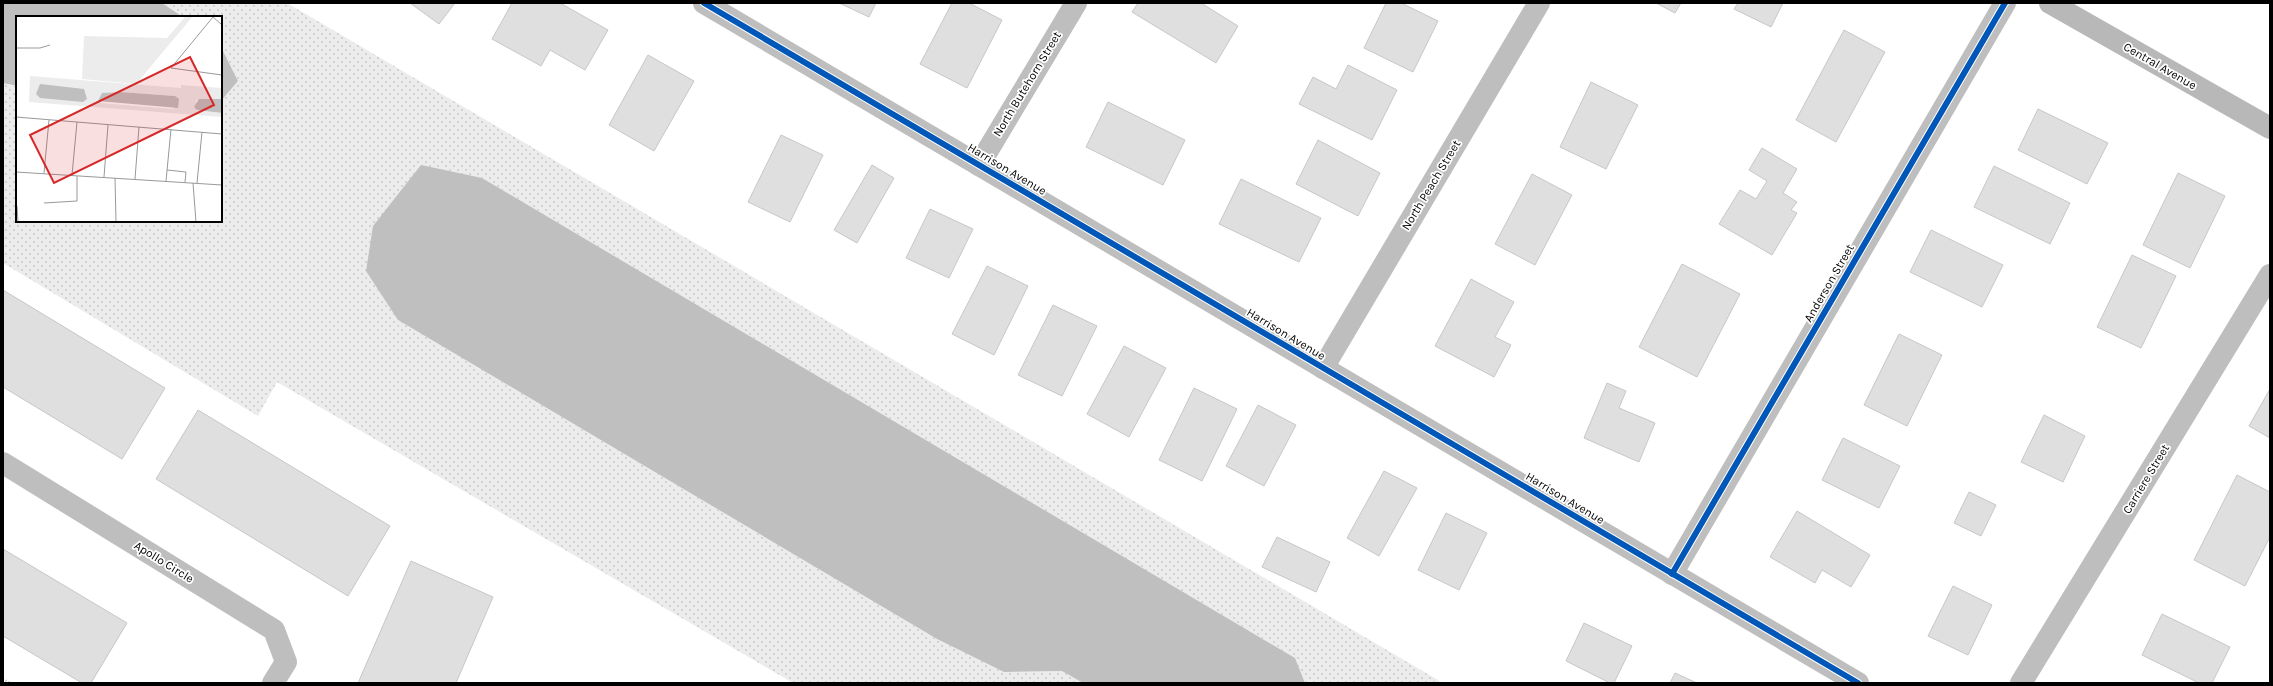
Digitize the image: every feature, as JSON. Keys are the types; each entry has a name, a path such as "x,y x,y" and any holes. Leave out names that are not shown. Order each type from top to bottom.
{"main road":[{"name":"Central Avenue","path":"2050,3 2270,128"}],"street":[{"name":"Harrison Avenue","path":"704,3 1858,683"},
{"name":"North Butehorn Street","path":"979,165 1076,3"},
{"name":"North Peach Street","path":"1322,368 1539,3"},
{"name":"Anderson Street","path":"1672,574 2006,3"},
{"name":"Carriere Street","path":"2021,683 2270,275"},
{"name":"Apollo Circle","path":"3,463 274,630 286,662 273,683"}],"path":[{"path":"3,679 10,683"}],"shaded area":[{"path":"3,3 162,3 182,16 16,16 16,86 3,83"},
{"path":"162,3 287,3 1443,683 1305,683 1295,658 482,178 398,320 937,639 1004,672 1062,671 1083,683 793,683 277,382 258,416 3,263 3,83 16,87 16,222 222,222 222,100 238,81 222,49 222,16 182,16"},
{"path":"222,49 238,81 222,100"},
{"path":"421,165 482,178 1295,658 1305,683 1083,683 1062,671 1004,672 937,639 398,320 366,271 373,226"}],"building":[{"path":"410,3 455,3 439,24"},
{"path":"512,3 560,3 608,30 585,70 550,50 541,66 492,39"},
{"path":"839,3 876,3 869,17"},
{"path":"952,3 969,3 1002,20 967,88 920,64"},
{"path":"1138,3 1201,3 1238,26 1216,63 1132,12"},
{"path":"1386,3 1401,3 1438,21 1413,72 1364,48"},
{"path":"1656,3 1681,3 1675,13"},
{"path":"1738,3 1783,3 1771,27 1734,9"},
{"path":"1844,30 1885,52 1836,142 1796,120"},
{"path":"648,55 694,81 654,151 609,125"},
{"path":"1348,65 1397,90 1372,140 1299,104 1313,77 1336,89"},
{"path":"1591,82 1638,105 1606,169 1560,147"},
{"path":"1108,102 1185,140 1163,185 1086,147"},
{"path":"2038,109 2108,143 2087,184 2018,150"},
{"path":"781,135 823,155 790,222 748,202"},
{"path":"1318,140 1380,173 1358,216 1296,184"},
{"path":"1762,148 1797,169 1783,193 1797,202 1791,210 1797,213 1772,255 1719,224 1740,190 1756,199 1767,181 1749,170"},
{"path":"872,165 894,178 857,243 834,230"},
{"path":"1994,166 2070,203 2050,244 1974,207"},
{"path":"2178,173 2225,196 2190,268 2143,245"},
{"path":"1532,174 1572,195 1535,265 1495,244"},
{"path":"1241,179 1321,218 1299,262 1219,224"},
{"path":"930,209 973,229 949,278 906,258"},
{"path":"1931,230 2003,265 1982,307 1910,272"},
{"path":"2132,255 2176,276 2141,348 2097,327"},
{"path":"1682,264 1740,294 1697,377 1639,347"},
{"path":"987,266 1028,286 994,355 952,334"},
{"path":"1471,279 1514,302 1495,337 1511,345 1494,377 1435,346"},
{"path":"3,290 165,388 122,459 3,387"},
{"path":"1053,305 1097,326 1062,396 1018,375"},
{"path":"1899,334 1942,355 1907,426 1864,405"},
{"path":"1124,346 1166,368 1129,437 1087,414"},
{"path":"1607,383 1626,391 1619,408 1655,423 1639,462 1584,438"},
{"path":"1194,388 1237,409 1202,481 1159,460"},
{"path":"2270,389 2270,438 2249,426"},
{"path":"1258,405 1296,425 1264,486 1226,466"},
{"path":"198,410 390,526 348,596 156,479"},
{"path":"2044,415 2085,436 2063,482 2021,462"},
{"path":"1843,438 1900,466 1879,508 1822,480"},
{"path":"1384,471 1417,488 1379,556 1347,538"},
{"path":"2237,475 2270,492 2270,537 2245,586 2194,560"},
{"path":"1969,492 1996,505 1981,536 1954,523"},
{"path":"1797,511 1870,555 1851,587 1822,570 1815,583 1770,557"},
{"path":"1446,513 1487,533 1459,590 1418,570"},
{"path":"1277,537 1330,562 1316,592 1262,567"},
{"path":"3,549 127,623 91,683 82,683 3,636"},
{"path":"411,561 493,597 456,683 358,683"},
{"path":"1953,586 1992,605 1968,655 1928,636"},
{"path":"2162,614 2230,647 2212,683 2199,683 2142,655"},
{"path":"1584,623 1632,646 1614,683 1610,683 1566,661"},
{"path":"1675,673 1697,683 1670,683"}],"cycle path":[{"path":"704,3 1858,683"},
{"path":"1672,574 2005,3"}]}
